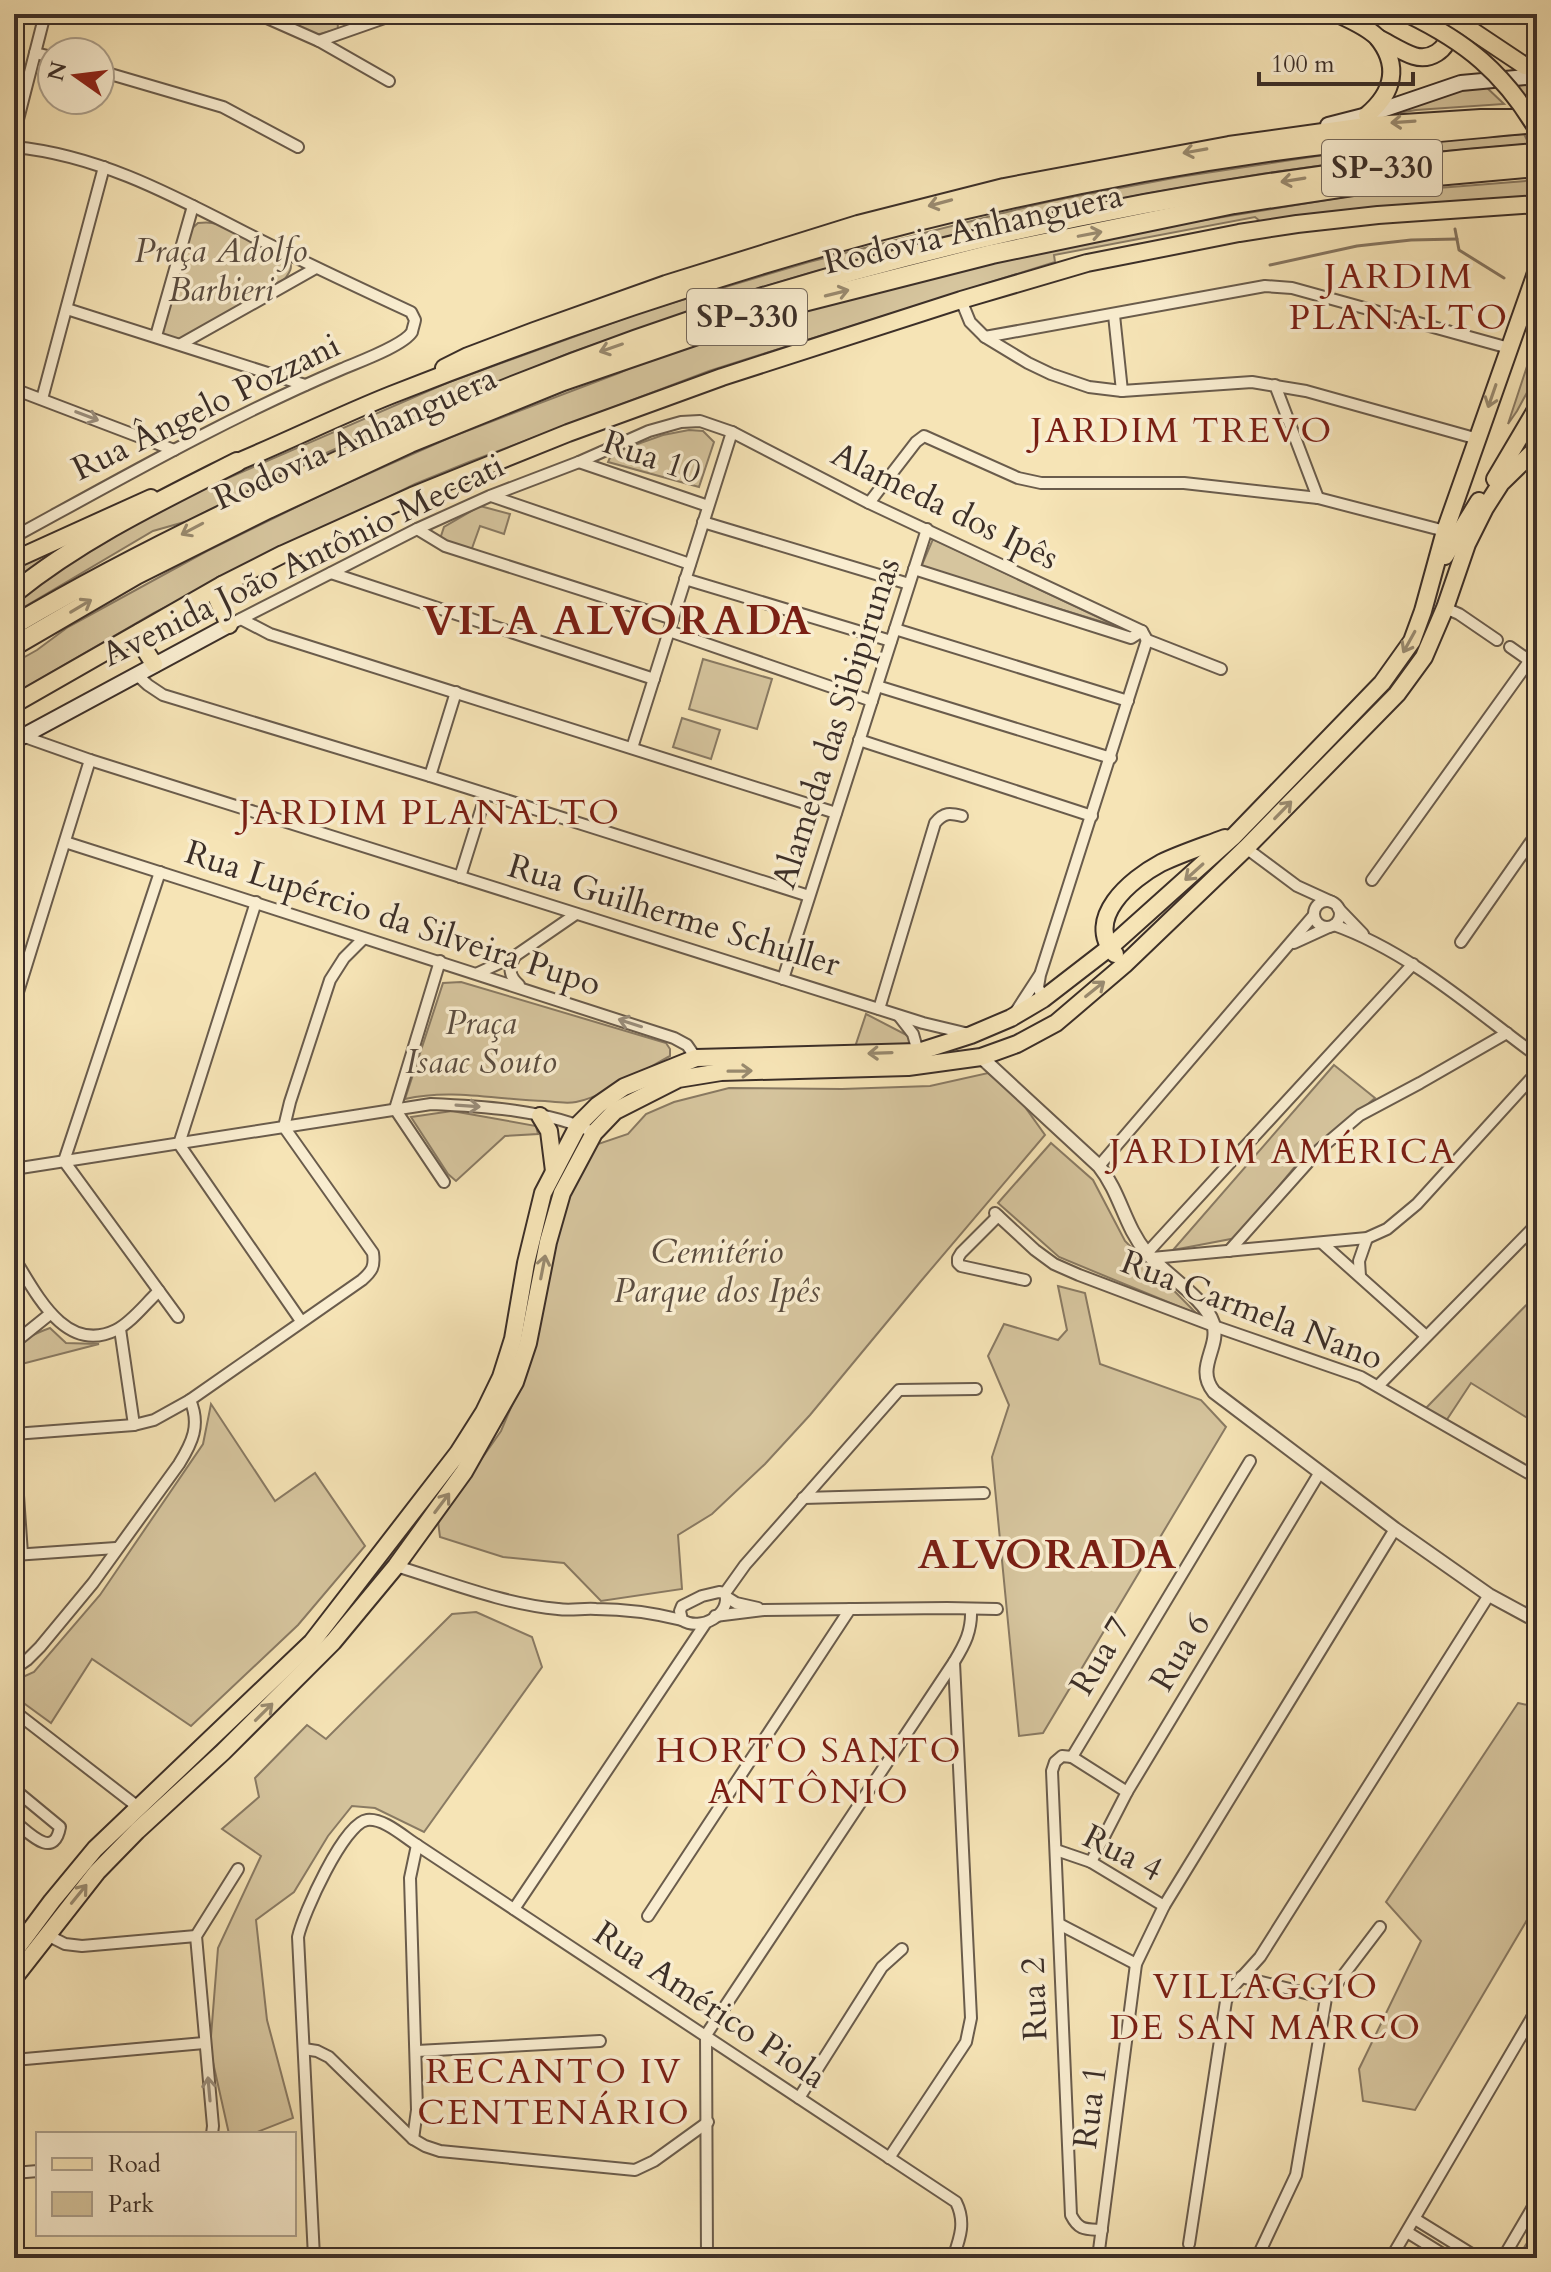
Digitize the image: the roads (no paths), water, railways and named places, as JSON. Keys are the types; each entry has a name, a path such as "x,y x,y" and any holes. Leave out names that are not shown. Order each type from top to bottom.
{"highway":[{"name":"Rodovia Anhanguera","path":"14,625 207,521 401,431 596,354 762,298 876,266 1071,218 1310,177 1537,153"},
{"name":"Rodovia Anhanguera","path":"14,646 149,568 398,449 563,381 764,312 992,254 1234,204 1392,180 1537,167"},
{"path":"14,593 64,556 132,515 237,462"}],"main road":[{"path":"1338,14 1413,56 1430,56 1440,51 1447,41 1447,14"},
{"path":"1408,14 1465,46 1484,61 1537,126"},
{"path":"1447,14 1525,66 1537,68"},
{"path":"1367,115 1384,99 1392,77 1391,64 1377,37"},
{"path":"1272,139 1367,115 1461,83 1537,76"},
{"path":"17,556 389,396 468,356 653,288 819,235 1004,187 1149,159 1403,122 1537,118"},
{"path":"389,396 665,296 826,247 996,204 1124,177 1300,149 1537,126"},
{"path":"14,704 222,585 412,496 568,433 722,377 1087,263 1239,233 1378,215 1537,204"},
{"path":"1513,205 1537,212"},
{"path":"674,1081 721,1072 908,1067 981,1057 1017,1044 1056,1023 1124,965 1240,842 1382,683 1412,641 1445,531 1509,348 1532,294 1537,270"},
{"path":"1428,591 1455,537 1503,467 1537,408"},
{"path":"1485,508 1501,483 1537,448"},
{"path":"14,1952 90,1855 312,1642 458,1453 484,1412 501,1377 513,1339 543,1193 554,1171 602,1102 624,1087 696,1058 918,1052 1007,1020 1043,999 1240,842 1397,694 1424,657 1467,544 1503,467"},
{"path":"222,585 218,601 235,622"},
{"name":"Avenida João Antônio Meccati","path":"18,738 235,622"},
{"path":"140,632 154,664"},
{"path":"1124,965 1109,948 1104,935 1110,907 1127,888 1147,871 1172,858 1228,836 1240,842"},
{"path":"1043,999 1056,1023"},
{"path":"981,1057 978,1048 1007,1020"},
{"path":"14,1978 97,1872 333,1642 396,1566 464,1472 515,1382 528,1343 548,1242 586,1128 674,1081 688,1072 696,1058"},
{"path":"540,1116 549,1131 554,1171"},
{"path":"389,1543 386,1559 396,1566"},
{"path":"223,1752 237,1728 232,1719"}],"street":[{"path":"14,135 45,14"},
{"path":"258,14 319,41 389,81"},
{"path":"319,41 396,14"},
{"path":"116,76 223,107 298,147"},
{"path":"14,147 37,149 131,176 316,268"},
{"path":"42,399 104,167"},
{"path":"156,336 193,206"},
{"path":"181,344 316,268"},
{"name":"Rua Ângelo Pozzani","path":"14,537 174,450 305,385 380,353 405,339 412,331 415,320 411,312 316,268"},
{"path":"985,337 1265,286 1292,288 1509,348"},
{"path":"961,300 970,322 985,337 1028,363 1089,387 1122,391 1252,382 1275,385 1478,439"},
{"path":"67,309 305,385"},
{"path":"1114,315 1122,391"},
{"path":"1275,385 1318,498"},
{"path":"14,389 174,450"},
{"name":"Avenida João Antônio Meccati","path":"235,622 417,529 490,496 649,431 700,421 716,425"},
{"name":"Alameda dos Ipês","path":"716,425 869,503 1221,669"},
{"path":"632,748 732,432"},
{"path":"869,503 924,436 1018,478 1041,483 1184,483 1318,498 1445,531"},
{"name":"Rua 10","path":"579,462 708,506"},
{"path":"490,496 690,564"},
{"path":"703,522 909,584"},
{"path":"417,529 445,546 673,619"},
{"name":"Alameda das Sibipirunas","path":"783,979 927,529"},
{"path":"914,569 1131,638 1145,635 1111,758 1040,975 1038,987 1043,999"},
{"path":"331,573 654,679"},
{"path":"685,579 891,641"},
{"path":"1445,608 1497,640"},
{"path":"235,622 836,813"},
{"path":"895,629 1128,701"},
{"path":"669,631 872,701"},
{"path":"1372,880 1534,663 1510,647"},
{"path":"136,674 163,695 809,896"},
{"path":"877,686 1111,758"},
{"path":"430,776 456,692"},
{"name":"Rua Guilherme Schuller","path":"18,738 898,1015 971,1035"},
{"path":"859,740 1092,816"},
{"path":"14,1005 90,760"},
{"path":"460,877 486,794"},
{"path":"879,1009 935,823 941,815 950,813 962,816"},
{"path":"1461,942 1537,833"},
{"name":"Rua Lupércio da Silveira Pupo","path":"65,842 674,1038 687,1045 696,1058"},
{"path":"1240,842 1297,886 1335,905 1364,936"},
{"path":"64,1161 160,872"},
{"path":"1297,886 1315,913 1317,923 1364,936 1413,964 1537,1056"},
{"path":"179,1144 256,902"},
{"path":"1099,1166 1324,902 1335,905"},
{"path":"1292,943 1332,926 1339,919 1335,905"},
{"path":"478,973 515,956 576,914"},
{"path":"116,1548 18,1554 14,1436 134,1425 154,1420 190,1400 372,1271 373,1253 284,1127 330,980 344,958 363,939"},
{"path":"515,956 510,972 520,987"},
{"path":"395,1109 440,961"},
{"path":"1149,1256 1413,964"},
{"path":"1007,1020 1040,975"},
{"path":"898,1015 913,1034 918,1052"},
{"path":"1229,1251 1320,1149 1360,1115 1507,1033"},
{"path":"981,1057 1099,1166 1112,1182 1131,1230 1149,1256 1207,1310 1214,1326 1205,1375 1207,1384 1234,1409 1395,1529 1489,1595 1537,1621"},
{"path":"1149,1256 1367,1238 1387,1229 1417,1204 1537,1072"},
{"path":"14,1169 431,1104 474,1106 540,1116 586,1128"},
{"path":"395,1109 444,1182"},
{"path":"179,1144 301,1321"},
{"path":"64,1161 178,1317"},
{"name":"Rua Carmela Nano","path":"1025,1280 958,1263 961,1253 996,1214 1054,1264 1214,1326 1361,1377 1537,1478"},
{"path":"1378,1386 1537,1224"},
{"path":"1360,1276 1359,1261 1367,1238"},
{"path":"1322,1243 1426,1336"},
{"path":"14,1258 50,1314 74,1332 101,1336 120,1329 159,1291"},
{"path":"14,1343 50,1314"},
{"path":"120,1329 134,1425"},
{"path":"514,1909 684,1651 705,1624 726,1605 727,1596 745,1565 803,1498 899,1390 976,1389"},
{"path":"14,1669 49,1636 160,1494 190,1447 196,1420 190,1400"},
{"name":"Rua 7","path":"1072,1757 1250,1461"},
{"name":"Rua 6","path":"1091,1862 1127,1792 1320,1472"},
{"path":"803,1498 984,1493"},
{"name":"Rua 1","path":"1098,2258 1136,1964 1164,1906 1395,1529"},
{"path":"396,1566 534,1606 561,1610 649,1612 696,1625 705,1624"},
{"path":"649,1612 682,1606 719,1592 736,1603 764,1610"},
{"path":"1189,2244 1226,2001 1232,1988 1260,1957 1489,1595"},
{"path":"682,1606 680,1611 687,1636 684,1651"},
{"path":"648,1916 850,1609"},
{"path":"707,2258 706,2035 954,1662 972,1625 971,1609"},
{"path":"715,1616 764,1610 997,1609"},
{"path":"889,2158 966,2042 970,2030 954,1662"},
{"path":"14,1711 138,1807"},
{"name":"Rua 2","path":"1072,1757 1062,1756 1055,1762 1052,1771 1071,2215 1076,2225 1102,2230"},
{"path":"1072,1757 1127,1792"},
{"path":"14,1789 60,1827 59,1834 46,1844 14,1821"},
{"name":"Rua Américo Piola","path":"304,2049 297,1952 302,1920 354,1826 368,1820 383,1823 956,2202 963,2221 953,2258"},
{"path":"413,2139 417,2110 417,2051 410,1878 417,1845"},
{"name":"Rua 4","path":"1056,1850 1091,1862 1164,1906"},
{"path":"212,2132 196,1936 238,1869"},
{"path":"1059,1924 1136,1964"},
{"path":"1257,2258 1296,2175 1326,1998 1380,1927"},
{"path":"47,1935 65,1944 82,1946 196,1936"},
{"path":"799,2098 882,1967 902,1949"},
{"path":"1241,1977 1326,1998"},
{"path":"1391,2258 1537,2009"},
{"path":"417,2051 600,2041"},
{"path":"14,2060 204,2043"},
{"path":"314,2257 304,2049 329,2057 413,2139 440,2151 635,2170 654,2161 708,2122"},
{"path":"14,2173 36,2171"},
{"path":"1487,2258 1502,2258 1537,2200"},
{"path":"1415,2219 1478,2258"},
{"path":"1407,2232 1449,2258"},
{"path":"287,2258 353,2258"}],"waterway":[{"path":"1455,229 1459,250 1504,278"},
{"path":"1270,265 1357,246 1457,239"}],"district":[{"name":"JARDIM PLANALTO","path":"1399,296"},
{"name":"JARDIM TREVO","path":"1182,430"},
{"name":"VILA ALVORADA","path":"618,620"},
{"name":"JARDIM PLANALTO","path":"430,812"},
{"name":"JARDIM AMÉRICA","path":"1283,1151"},
{"name":"ALVORADA","path":"1048,1554"},
{"name":"HORTO SANTO ANTÔNIO","path":"809,1770"},
{"name":"VILLAGGIO DE SAN MARCO","path":"1266,2006"},
{"name":"RECANTO IV CENTENÁRIO","path":"554,2092"}],"park label":[{"name":"Praça Adolfo Barbieri","path":"221,270"},
{"name":"Praça Isaac Souto","path":"481,1042"},
{"name":"Cemitério Parque dos Ipês","path":"717,1272"}]}
